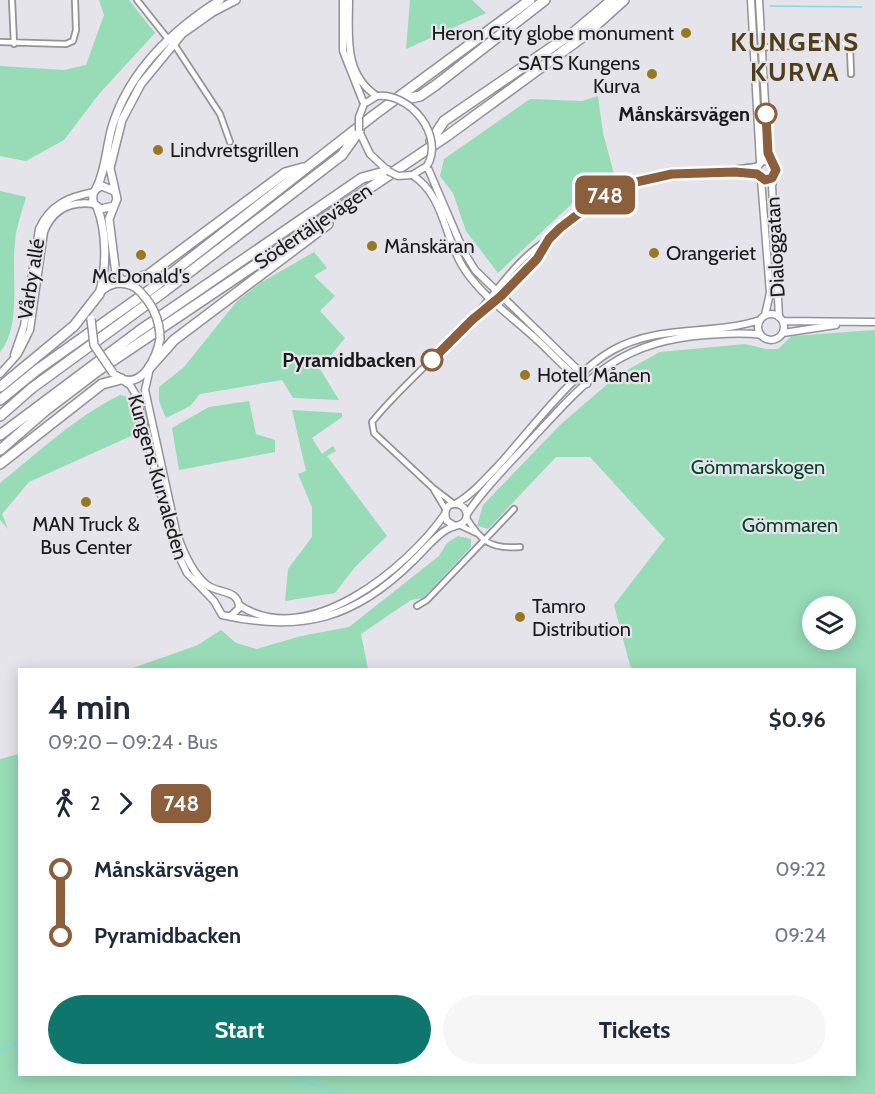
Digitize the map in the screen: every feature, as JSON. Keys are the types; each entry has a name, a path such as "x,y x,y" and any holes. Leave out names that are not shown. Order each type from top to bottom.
{"highway":[{"path":"0,400 37,370 154,287 308,166 530,0"},
{"path":"402,100 426,92 477,56 545,0"},
{"path":"431,141 444,121 574,32 612,0"},
{"name":"Södertäljevägen","path":"0,450 53,405 117,357 380,181 536,72 584,36 624,0"},
{"path":"0,416 32,388 165,291 350,147 359,131"},
{"path":"124,282 134,281 148,275 285,173 308,166"},
{"path":"0,435 148,325 362,178 388,171"},
{"path":"150,367 174,339 357,202 380,181"},
{"path":"0,387 74,326 99,294"},
{"path":"0,464 80,399 102,384 121,379"}],"main road":[{"path":"220,0 171,42 142,67 124,97 112,127 102,175 95,191 96,206 102,219 104,277 91,319 94,345 113,373 121,379 140,377 150,367 158,353 160,339 159,325 153,310 135,287 124,282 116,274 114,263 109,219 117,199 110,168 122,120 141,84 171,42 200,21 236,0"},
{"path":"95,191 105,186 114,191"},
{"path":"96,206 105,210 114,206"},
{"path":"99,294 112,284 124,282"}],"street":[{"path":"12,0 14,44"},
{"path":"0,42 66,44 73,41 76,30 75,0"},
{"path":"137,0 171,42 220,114 230,142"},
{"path":"343,0 343,51 364,104"},
{"path":"349,0 347,28 351,58 362,84 377,96"},
{"path":"472,320 494,290 533,251 581,210 615,189 656,177 720,172 771,162 751,0"},
{"path":"758,164 759,0"},
{"path":"758,48 847,43 850,47 851,74"},
{"path":"427,168 413,176 398,176 388,171 370,154 359,131 359,117 364,104 377,96 387,95 402,100 419,117 431,141 427,168 464,252 475,270 587,384"},
{"name":"Dialoggatan","path":"771,162 776,170 772,178 781,319"},
{"name":"Dialoggatan","path":"758,164 770,293 762,318"},
{"path":"720,172 772,178"},
{"path":"413,176 432,193 459,261 488,297 580,376"},
{"name":"Vårby allé","path":"11,361 24,326 39,229 44,219 61,202 95,191"},
{"name":"Vårby allé","path":"0,374 23,346 30,330 48,222 67,205 96,206"},
{"path":"520,547 494,547 483,540 476,533 463,507 433,488 371,427 374,420 472,320 494,303 537,259 549,239"},
{"path":"850,323 783,333 772,340 761,335 738,333 661,340 623,356 587,384 505,468 457,525 444,531 403,571 380,588 330,616 294,624 260,622 219,612 216,604 221,595 228,593 235,596 239,605 262,615 310,615 328,610 378,582 400,565 434,530 445,512 485,480 580,376 615,349 648,336 730,327 772,314 781,319 875,322"},
{"path":"761,335 758,328 762,318"},
{"path":"781,319 783,333"},
{"name":"Kungens Kurvaleden","path":"150,367 145,390 181,546 201,578 215,589 228,593"},
{"name":"Kungens Kurvaleden","path":"121,379 130,385 136,395 174,546 187,573 216,604"},
{"path":"433,488 447,521 476,533"},
{"path":"417,606 427,600 514,509"},
{"path":"231,616 239,605"}],"green space":[{"path":"99,0 129,0 155,33 99,94 64,140 26,161 0,156 0,66 64,70 86,65 104,15"},
{"path":"410,0 472,0 486,13 406,49"},
{"path":"598,96 603,133 614,174 579,197 498,273 466,231 453,193 440,176 444,159 530,99 582,101"},
{"path":"0,191 26,197 16,236 11,328 0,352"},
{"path":"314,252 327,268 314,276 335,296 320,311 345,338 320,369 339,400 293,398 282,380 200,394 190,406 166,418 159,401 159,387 184,367 237,301 262,282"},
{"name":"Gömmarskogen","path":"875,330 875,1094 0,1094 0,759 18,754 18,1076 856,1076 856,668 631,668 614,605 665,539 590,457 556,457 488,529 477,526 483,505 560,425 618,375 660,352 745,344 778,349 792,336"},
{"path":"120,395 125,396 131,402 140,432 29,482 2,514 8,529 0,520 0,483 87,414"},
{"path":"249,401 256,434 275,440 275,452 179,470 172,428 209,407"},
{"path":"292,410 342,413 342,417 312,438 322,454 333,446 336,451 327,456 387,536 355,567 335,593 285,601 288,569 312,537 312,507 298,474 306,471"},
{"path":"458,536 471,539 471,547 423,598 411,600 361,634 368,668 133,668 198,645 221,630 236,643 257,649 301,636 349,627 439,556 447,543"}],"waterway":[{"path":"770,6 862,7"},
{"path":"0,1050 18,1044"},
{"path":"296,1076 336,1094"}],"bus line":[{"name":"748","path":"432,360 537,259 549,239 560,228 603,195 636,182 672,174 720,172 757,174 765,180 772,178 776,170 768,153 766,114"}],"place":[{"name":"Heron City globe monument","path":"686,33"},
{"name":"SATS Kungens Kurva","path":"652,74"},
{"name":"Månskärsvägen","path":"766,114"},
{"name":"Lindvretsgrillen","path":"158,150"},
{"name":"Månskäran","path":"372,246"},
{"name":"Orangeriet","path":"654,253"},
{"name":"McDonald's","path":"141,255"},
{"name":"Pyramidbacken","path":"432,360"},
{"name":"Hotell Månen","path":"525,375"},
{"name":"MAN Truck & Bus Center","path":"86,502"},
{"name":"Tamro Distribution","path":"520,617"}],"district":[{"name":"KUNGENS KURVA","path":"795,57"}],"park label":[{"name":"Gömmaren","path":"790,525"}]}
